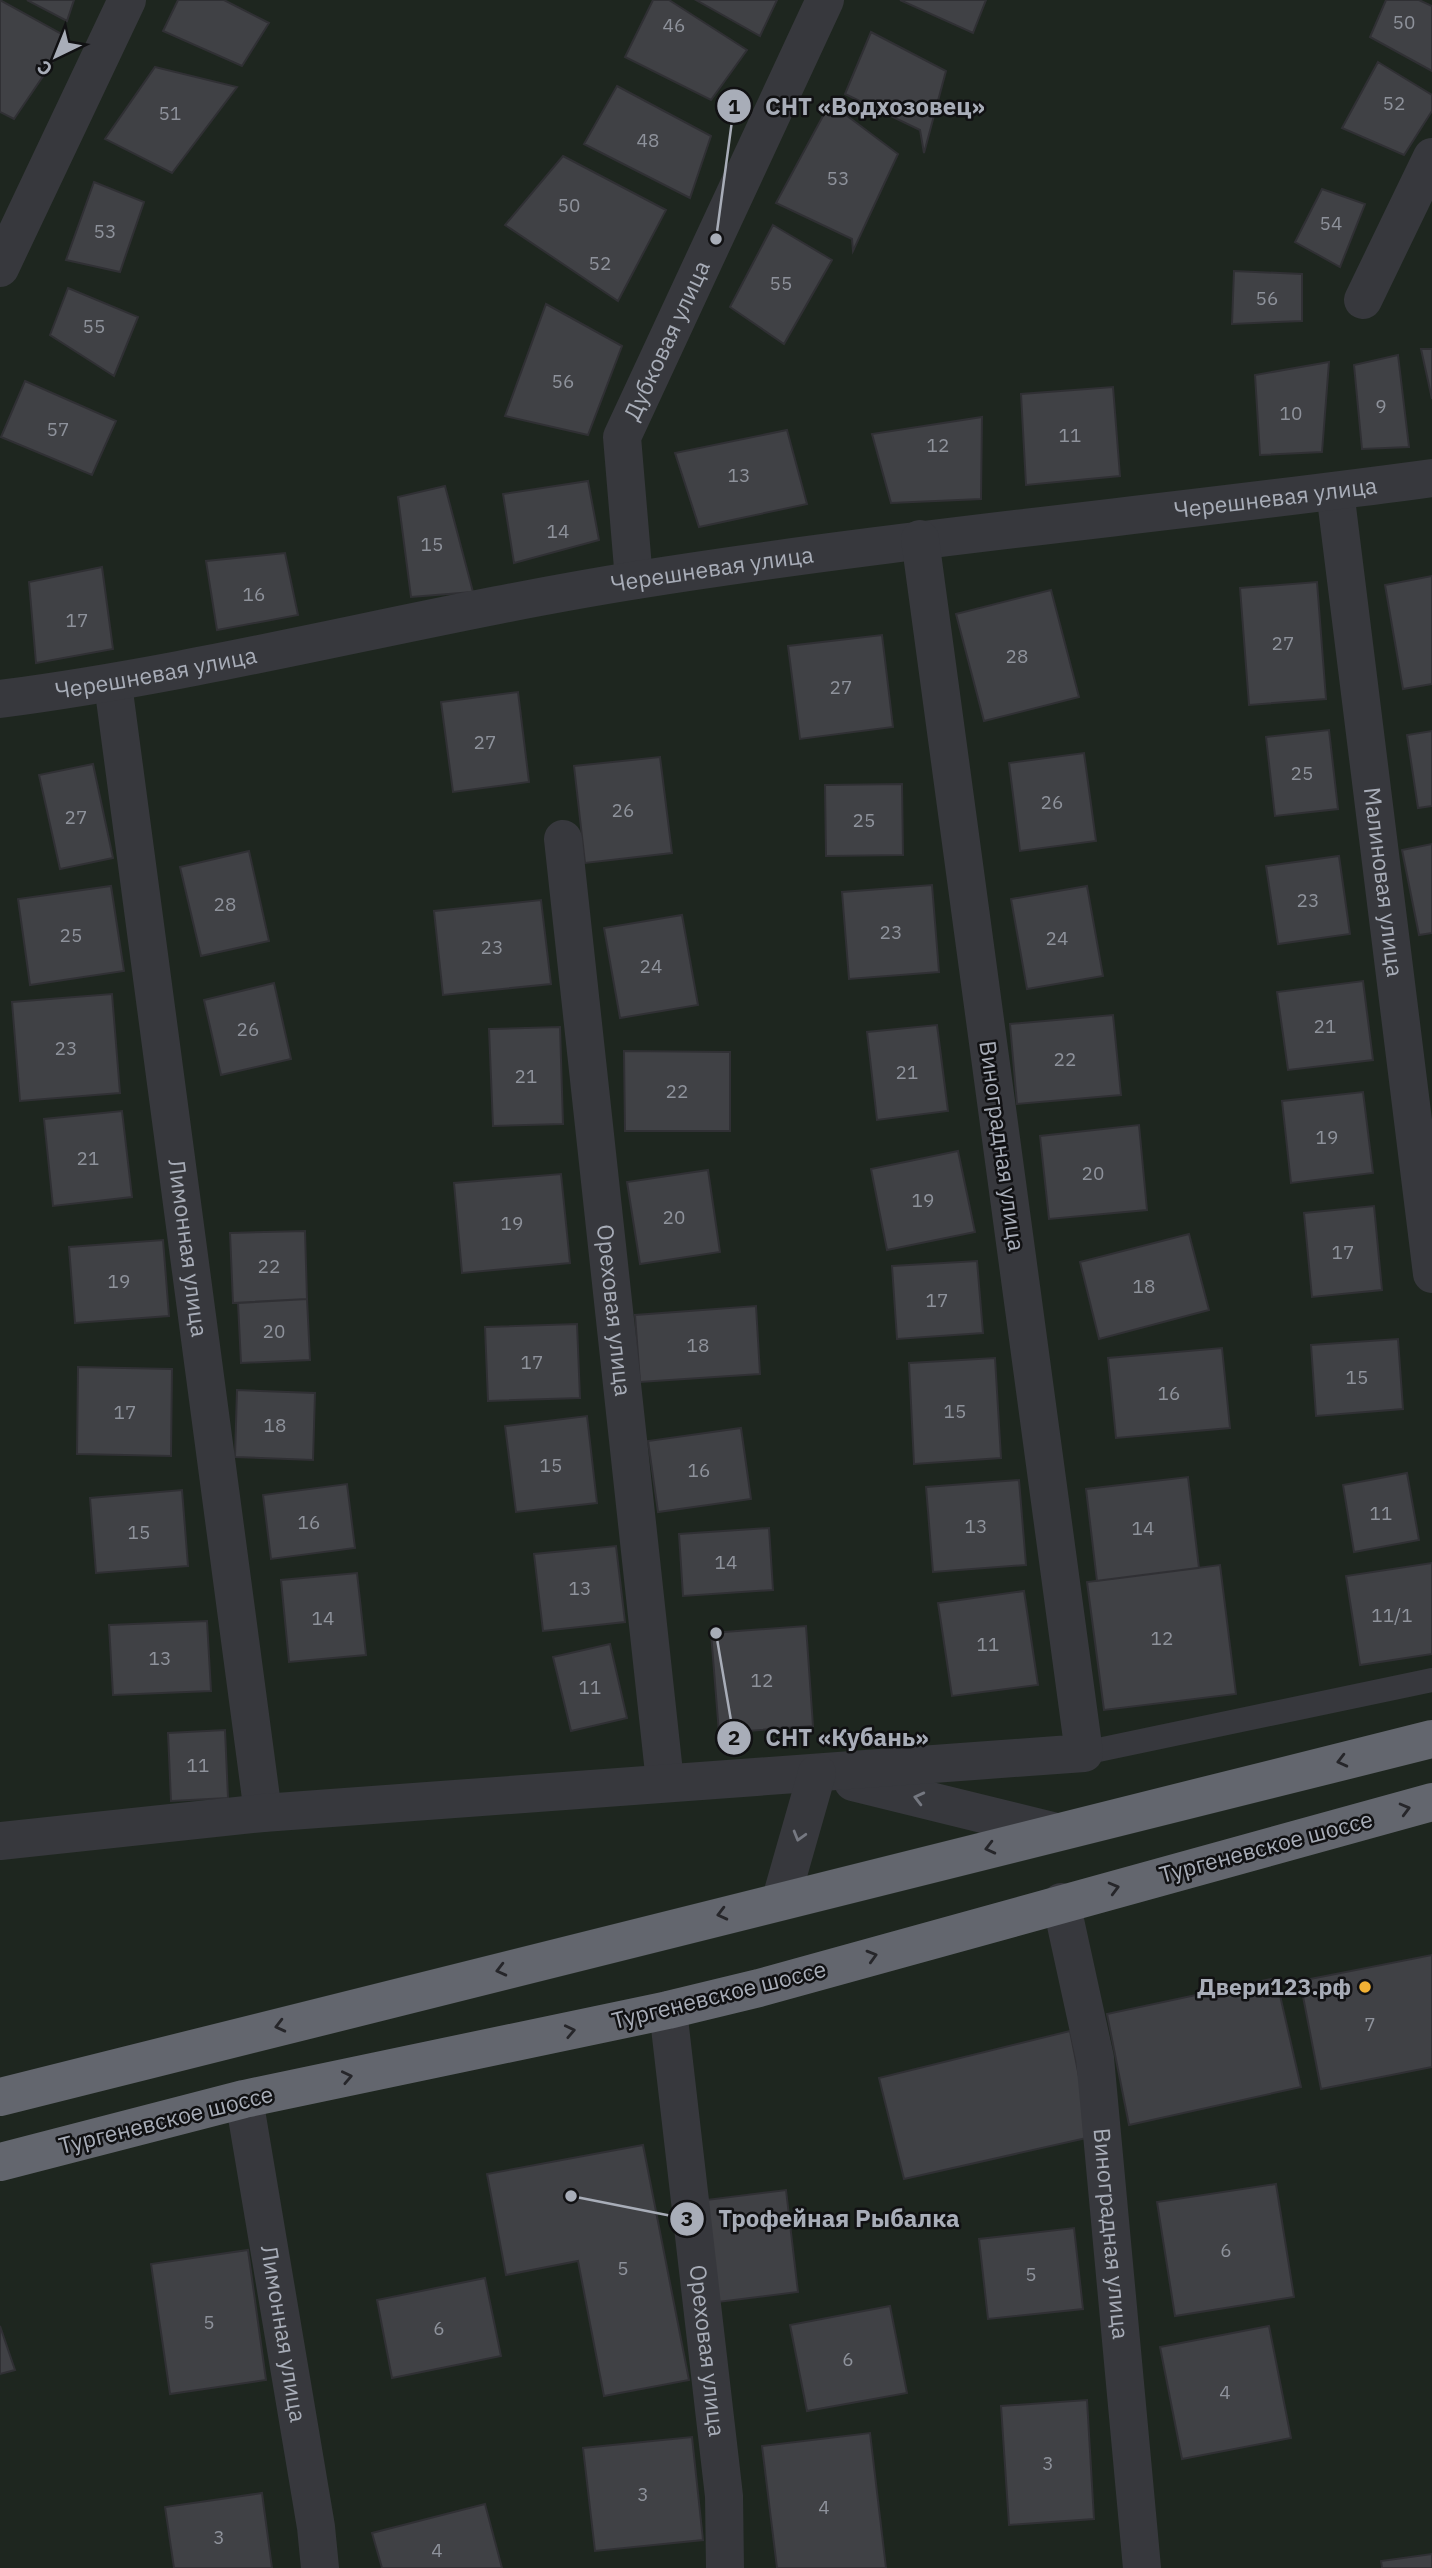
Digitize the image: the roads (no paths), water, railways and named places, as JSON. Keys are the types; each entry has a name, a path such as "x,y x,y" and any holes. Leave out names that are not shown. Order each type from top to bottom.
{"highway":[{"path":"0,2096 781,1899 1432,1739"},
{"name":"Тургеневское шоссе","path":"0,2162 244,2099 668,2010 1432,1802"}],"street":[{"path":"0,268 127,0"},
{"name":"Дубковая улица","path":"634,580 622,437 825,0"},
{"path":"1363,300 1432,157"},
{"name":"Черешневая улица","path":"0,699 113,684 634,580 920,539 1432,478"},
{"name":"Малиновая улица","path":"1335,491 1432,1274"},
{"name":"Виноградная улица","path":"920,539 1084,1753"},
{"name":"Лимонная улица","path":"113,684 263,1813"},
{"name":"Ореховая улица","path":"562,839 665,1782"},
{"path":"0,1841 263,1813 1084,1753"},
{"path":"817,1773 1056,1832"},
{"path":"781,1899 817,1773"},
{"name":"Виноградная улица","path":"1061,1902 1096,2058 1142,2568"},
{"name":"Ореховая улица","path":"668,2010 724,2496 725,2568"},
{"name":"Лимонная улица","path":"244,2099 316,2527 320,2568"}],"lane":[{"path":"1084,1753 1432,1680"}],"place":[{"name":"СНТ «Водхозовец»","path":"716,239"},
{"name":"СНТ «Кубань»","path":"716,1633"},
{"name":"Двери123.рф","path":"1365,1987"},
{"name":"Трофейная Рыбалка","path":"571,2196"}]}
